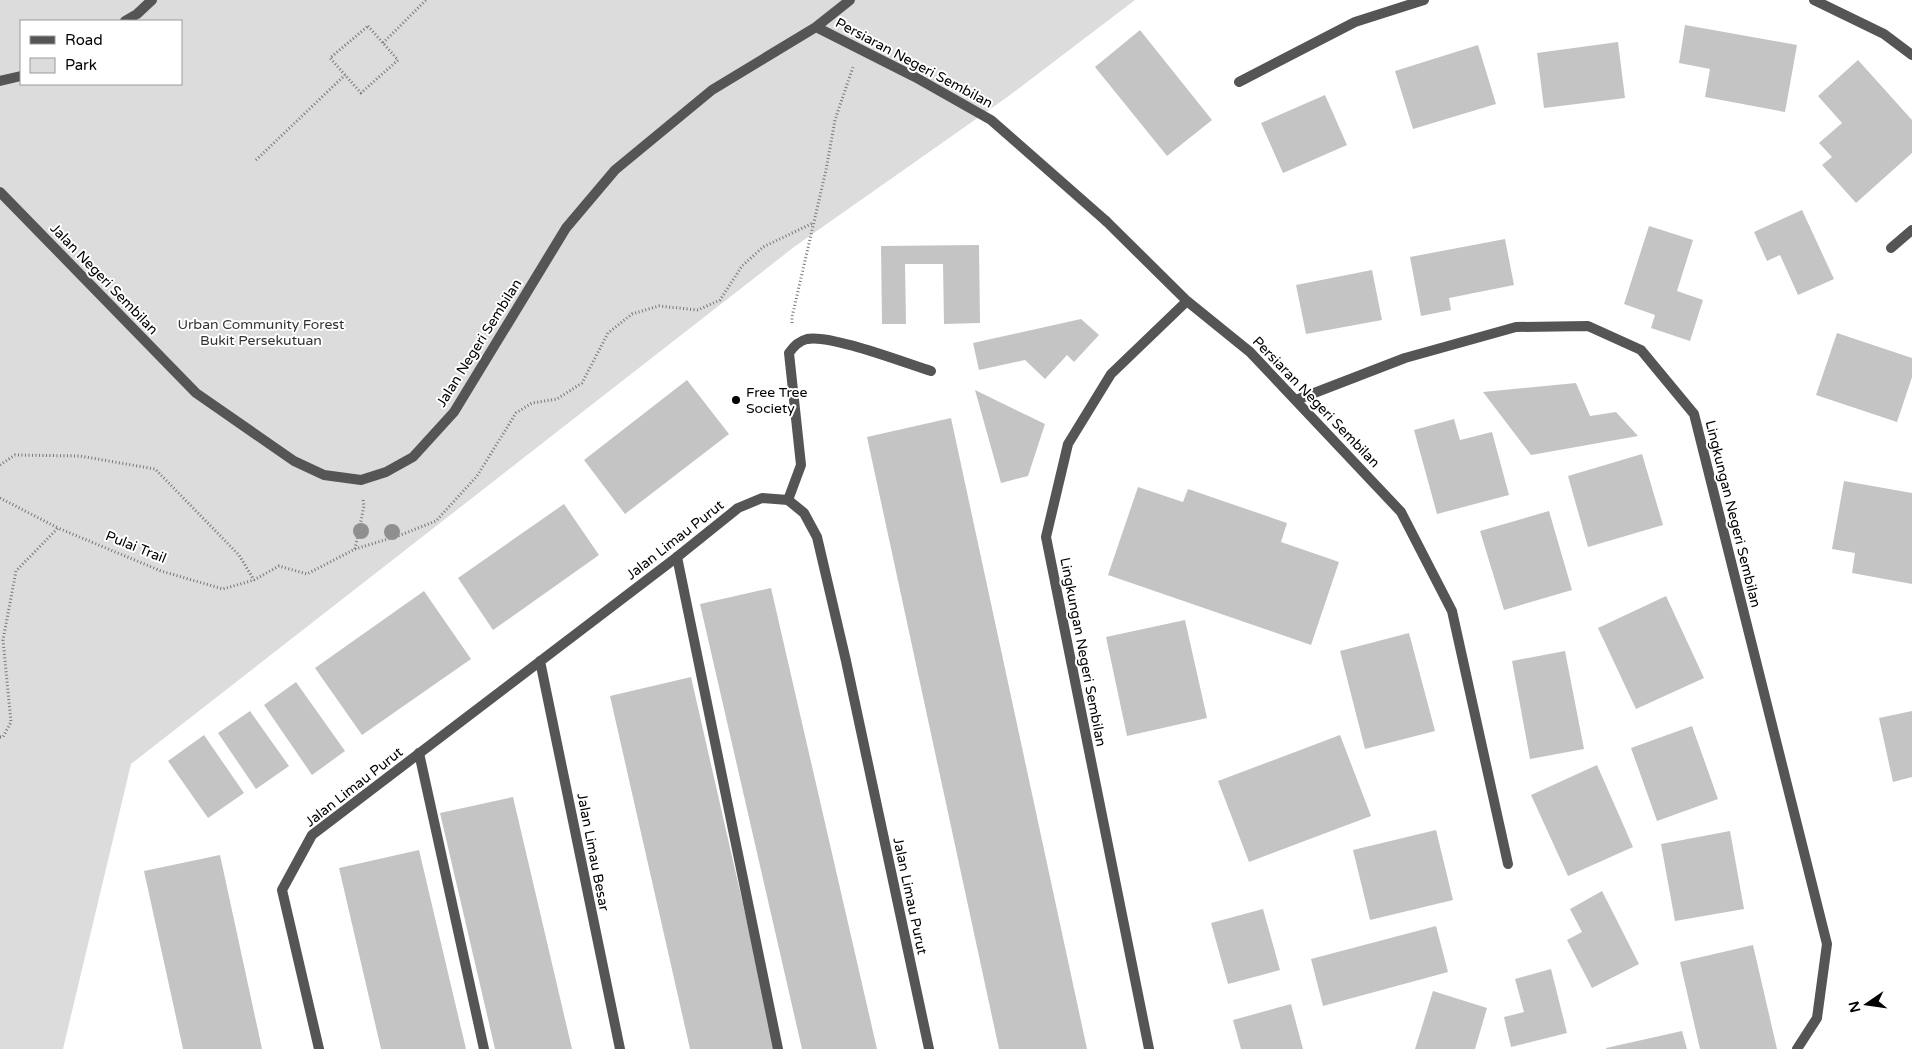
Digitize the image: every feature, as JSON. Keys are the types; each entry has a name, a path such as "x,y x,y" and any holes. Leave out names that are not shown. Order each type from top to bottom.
{"street":[{"path":"127,20 137,14 152,0"},
{"name":"Jalan Negeri Sembilan","path":"0,192 196,392 294,461 324,475 361,480 386,472 413,457 454,412 566,228 616,170 712,90 816,27 850,0"},
{"path":"1239,82 1355,22 1424,0"},
{"path":"1814,0 1884,34 1912,55"},
{"name":"Persiaran Negeri Sembilan","path":"816,27 858,50 915,77 991,120 1106,220 1187,301 1250,352 1402,512 1452,611 1508,864"},
{"path":"0,81 20,76"},
{"path":"1890,248 1912,230"},
{"name":"Lingkungan Negeri Sembilan","path":"1149,1049 1046,537 1068,444 1111,374 1187,301"},
{"name":"Lingkungan Negeri Sembilan","path":"1296,400 1405,358 1516,327 1588,326 1641,350 1694,414 1827,944 1817,1018 1797,1049"},
{"path":"788,500 801,465 789,353 794,345 806,339 830,340 931,371"},
{"name":"Jalan Limau Purut","path":"319,1049 282,890 312,835 738,508 762,498 788,500 804,513 817,537 846,661 929,1049"},
{"path":"676,557 778,1049"},
{"name":"Jalan Limau Besar","path":"540,661 620,1049"},
{"path":"419,753 484,1049"}],"path":[{"path":"382,43 426,0"},
{"path":"368,26 382,43 398,60 361,93 330,58 368,26"},
{"path":"794,345 792,317 826,170 835,120 858,50"},
{"path":"256,160 345,75"},
{"name":"Pulai Trail","path":"0,498 58,528 161,571 223,589 254,580 279,566 307,574 354,549 398,536 436,521 477,476 516,413 532,403 557,398 582,383 608,333 632,314 659,306 698,310 720,300 742,266 764,247 813,223"},
{"path":"0,465 15,454 80,456 155,470 239,555 254,580"},
{"path":"354,549 364,506 361,480"},
{"path":"0,736 3,737 10,722 3,640 16,571 58,528"}],"green space":[{"name":"Urban Community Forest Bukit Persekutuan","path":"0,0 1135,0 1006,98 794,247 131,764 63,1049 0,1049"}],"building":[{"path":"1685,25 1797,45 1785,112 1705,97 1710,69 1679,63"},
{"path":"1140,30 1212,120 1167,156 1095,67"},
{"path":"1618,42 1625,98 1544,108 1537,53"},
{"path":"1478,45 1496,104 1413,129 1395,71"},
{"path":"1858,60 1912,120 1912,153 1856,203 1822,165 1832,157 1819,143 1842,123 1818,96"},
{"path":"1325,95 1347,145 1283,173 1261,123"},
{"path":"1802,210 1834,279 1798,295 1780,255 1767,261 1754,232"},
{"path":"1649,226 1693,240 1677,291 1703,300 1690,341 1651,328 1655,315 1624,304"},
{"path":"1505,239 1514,285 1449,298 1451,310 1421,316 1410,257"},
{"path":"979,245 980,323 944,324 943,264 905,264 906,324 882,324 881,246"},
{"path":"1372,270 1382,320 1306,334 1296,285"},
{"path":"1081,319 1099,335 1074,362 1067,355 1045,379 1025,360 979,370 973,343"},
{"path":"1837,333 1912,358 1912,377 1897,422 1816,395"},
{"path":"687,380 729,434 625,514 584,460"},
{"path":"1576,383 1590,416 1616,412 1638,436 1531,455 1483,392"},
{"path":"975,390 1045,424 1028,476 1001,483"},
{"path":"951,418 1087,1049 999,1049 867,437"},
{"path":"1454,419 1460,440 1492,432 1509,495 1437,514 1414,430"},
{"path":"1642,454 1663,525 1588,547 1568,476"},
{"path":"1844,481 1912,493 1912,584 1852,573 1855,553 1832,549"},
{"path":"1138,487 1183,502 1188,489 1287,523 1281,542 1339,562 1311,645 1108,575"},
{"path":"564,504 599,555 493,630 458,578"},
{"path":"1549,511 1572,590 1504,610 1480,531"},
{"path":"771,588 877,1049 802,1049 700,604"},
{"path":"424,591 471,659 362,735 315,668"},
{"path":"1666,596 1704,678 1636,709 1598,628"},
{"path":"1185,620 1207,718 1127,736 1106,637"},
{"path":"1409,633 1435,731 1365,749 1340,651"},
{"path":"1565,651 1584,749 1530,759 1512,661"},
{"path":"691,677 776,1049 690,1049 610,696"},
{"path":"296,682 345,751 312,775 264,705"},
{"path":"250,711 289,766 256,789 218,733"},
{"path":"1912,711 1912,777 1893,782 1879,718"},
{"path":"1692,726 1718,799 1657,821 1631,748"},
{"path":"204,735 244,793 208,818 168,761"},
{"path":"1340,735 1371,816 1249,862 1218,781"},
{"path":"1597,765 1633,847 1568,876 1531,795"},
{"path":"513,797 572,1049 495,1049 440,813"},
{"path":"1436,830 1453,900 1370,920 1353,850"},
{"path":"1730,831 1744,909 1675,921 1661,844"},
{"path":"419,850 466,1049 381,1049 339,868"},
{"path":"220,855 262,1049 183,1049 144,871"},
{"path":"1602,891 1639,964 1592,988 1567,940 1582,932 1570,909"},
{"path":"1263,909 1280,970 1228,984 1211,923"},
{"path":"1436,926 1448,972 1323,1006 1311,959"},
{"path":"1753,945 1777,1049 1700,1049 1680,962"},
{"path":"1551,969 1567,1033 1511,1047 1504,1017 1524,1012 1515,979"},
{"path":"1433,991 1487,1008 1475,1049 1415,1049"},
{"path":"1291,1004 1303,1049 1241,1049 1233,1020"},
{"path":"1682,1031 1687,1049 1606,1049 1606,1048"}],"place":[{"name":"Free Tree Society","path":"736,400"}]}
